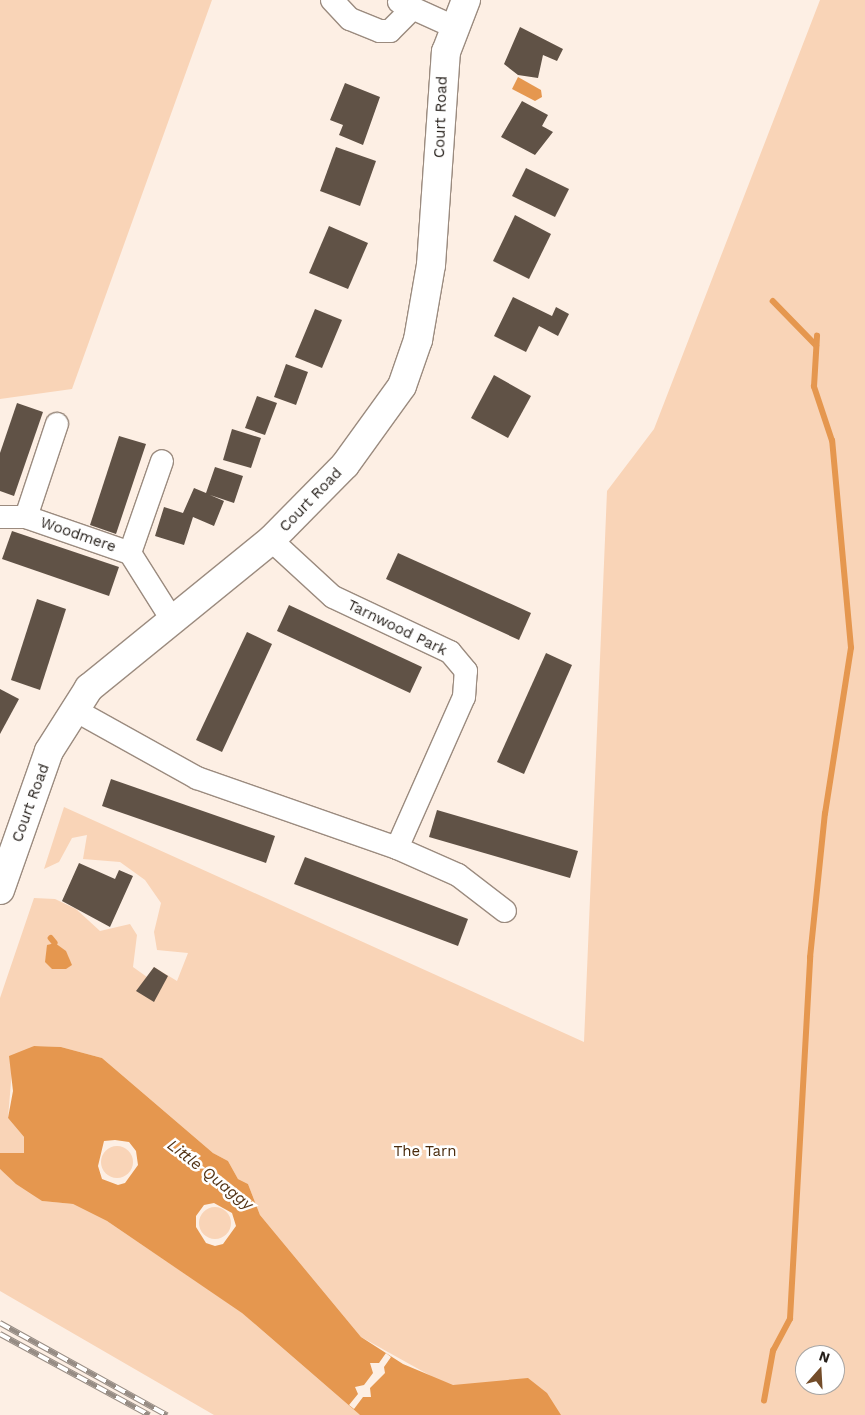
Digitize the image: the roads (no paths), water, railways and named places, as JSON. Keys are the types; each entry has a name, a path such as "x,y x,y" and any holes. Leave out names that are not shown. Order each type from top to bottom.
{"main road":[{"name":"Court Road","path":"0,890 49,751 73,709 89,688 171,618 271,540 367,438 402,386 412,362 436,228 440,88 454,27 466,0"}],"street":[{"path":"332,0 350,19 380,31 390,31 404,6 454,27"},
{"name":"Woodmere","path":"26,517 57,424"},
{"name":"Woodmere","path":"130,553 162,461"},
{"name":"Woodmere","path":"0,517 26,517 130,553 171,618"},
{"name":"Tarnwood Park","path":"271,540 333,597 450,652 466,671 464,697 396,848"},
{"path":"73,709 197,778 396,848 458,875 505,911"}],"water":[{"path":"518,77 541,90 542,97 535,101 512,89"},
{"path":"55,943 66,951 72,965 66,969 52,969 45,962 47,945"},
{"name":"Little Quaggy","path":"34,1046 61,1047 102,1058 213,1153 228,1161 238,1179 248,1184 260,1215 361,1337 403,1364 453,1385 528,1378 547,1393 561,1415 360,1415 242,1313 107,1221 73,1204 42,1201 16,1184 0,1169 0,1153 24,1153 24,1137 8,1118 13,1091 9,1056","holes":["104,1141 129,1142 136,1151 138,1165 125,1183 118,1185 102,1179 98,1166","214,1203 232,1213 236,1226 223,1244 215,1246 206,1243 196,1227 196,1216 204,1205"]}],"waterway":[{"path":"773,301 816,345"},
{"path":"764,1401 773,1351 790,1319 810,958 825,814 851,648 832,441 814,387 817,336"},
{"path":"51,938 55,943"}],"railway":[{"path":"0,1323 167,1415"},
{"path":"0,1334 149,1415"}],"park label":[{"name":"The Tarn","path":"425,1152"}]}
